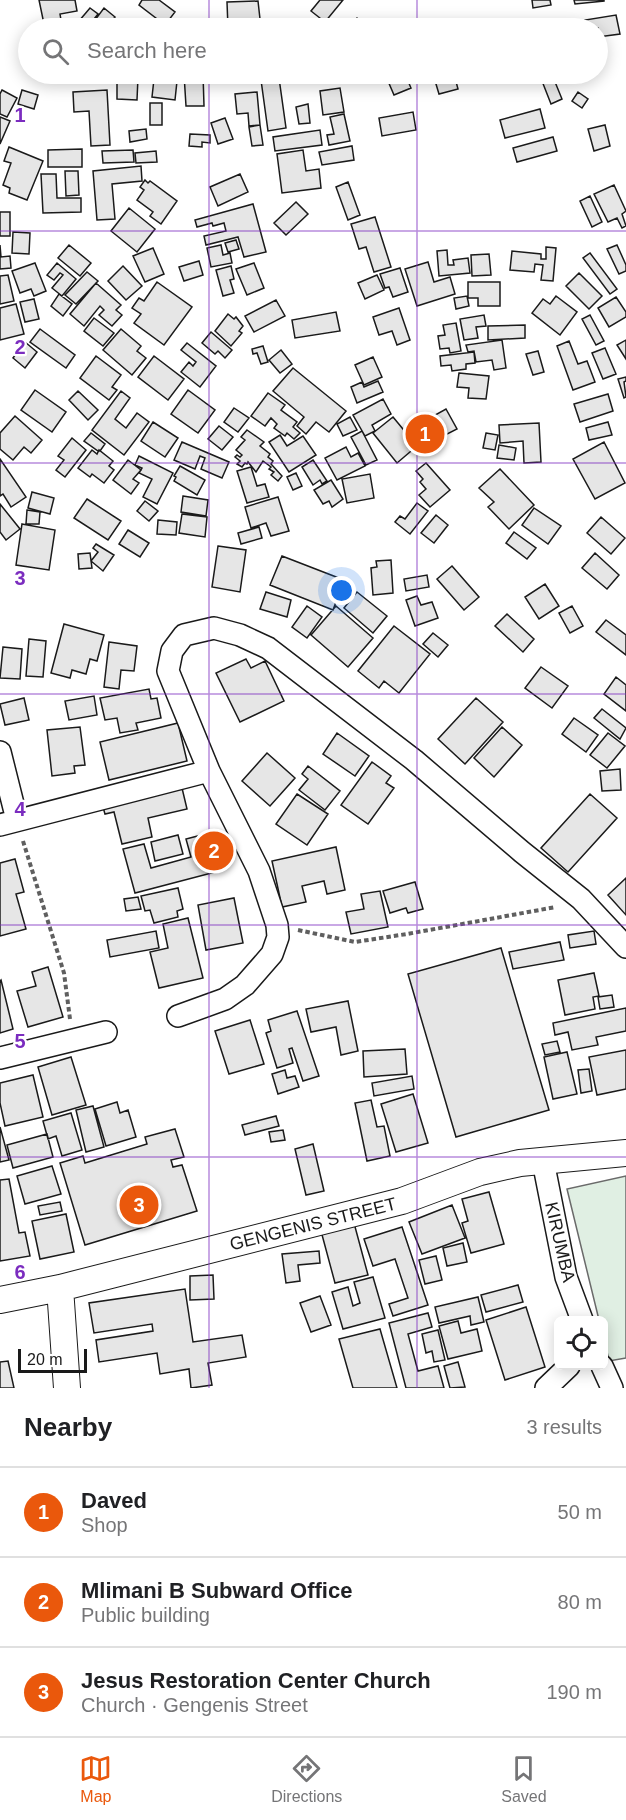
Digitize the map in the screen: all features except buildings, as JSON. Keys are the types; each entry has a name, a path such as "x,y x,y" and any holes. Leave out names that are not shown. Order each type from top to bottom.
{"street":[{"path":"178,1016 225,999 245,985 272,954 278,937 277,926 260,871 209,771 168,671 172,651 184,635 214,628 240,635 268,648 414,760 522,852 581,898 626,947"},
{"path":"0,752 8,823 209,771"},
{"path":"0,1058 106,1032"},
{"name":"GENGENIS STREET","path":"0,1300 60,1288 402,1201 480,1172 520,1163 626,1153"},
{"name":"KIRUMBA","path":"543,1161 566,1278 580,1316"},
{"path":"60,1288 67,1388"},
{"path":"546,1388 564,1370"},
{"path":"604,1370 612,1388"}],"path":[{"path":"8,823 64,973 72,1040"},
{"path":"277,926 355,942 551,909 581,898"}],"green space":[{"path":"626,1176 626,1358 609,1361 608,1316 598,1316 567,1189"}],"place":[{"name":"Daved","path":"425,434"},
{"name":"Mlimani B Subward Office","path":"214,851"},
{"name":"Jesus Restoration Center Church","path":"139,1205"}]}
